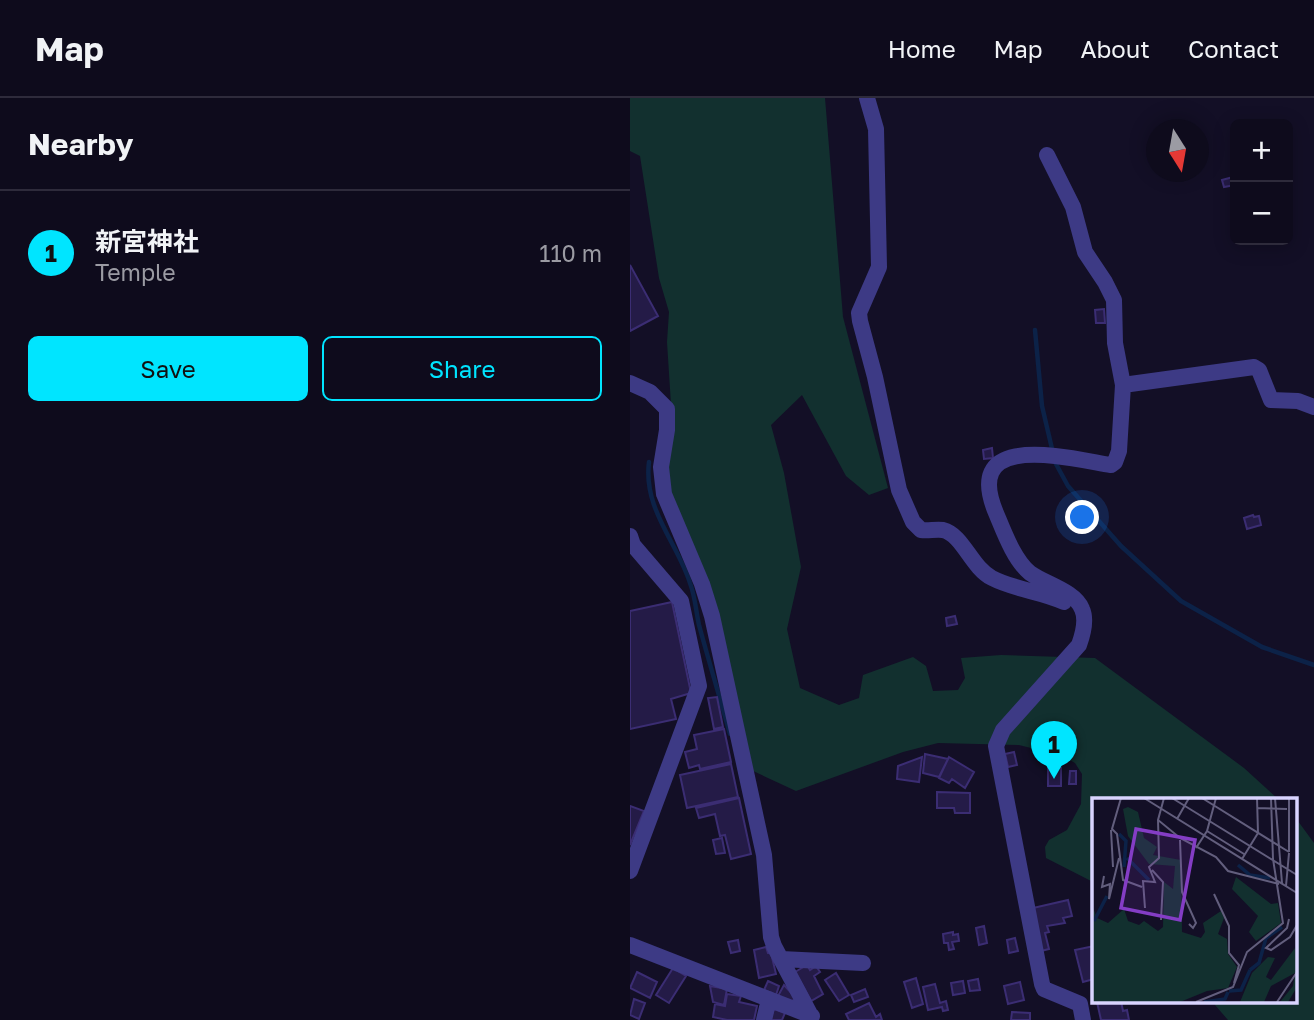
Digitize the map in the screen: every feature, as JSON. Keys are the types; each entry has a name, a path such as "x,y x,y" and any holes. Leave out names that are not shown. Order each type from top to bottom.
{"street":[{"path":"867,98 876,129 879,267 859,313 904,502 913,522 921,530 942,530 956,536 977,568 988,576 1002,584 1039,592 1082,607"},
{"path":"1046,155 1073,207 1089,261 1105,282 1114,300 1115,343 1123,385 1119,451 1111,465 1066,458 1011,456 995,464 988,480 993,506 1003,532 1029,572 1072,597 1082,607 1084,618 1079,645 1003,730 996,746 1042,984 1044,989 1080,1004 1083,1020"},
{"path":"1123,385 1254,367 1259,370 1271,400 1298,401 1314,407"},
{"path":"630,383 650,392 667,409 669,415 661,467 664,494 702,584 712,616 765,855 771,937 780,959 813,1017"},
{"path":"630,536 633,545 681,601 699,686 630,871"},
{"path":"630,945 813,1017"},
{"path":"780,959 863,963"},
{"path":"764,1020 769,999"}],"green space":[{"path":"630,98 825,98 843,317 888,488 869,495 846,476 802,395 771,425 784,473 801,567 787,629 800,688 839,705 859,698 863,675 913,657 926,666 933,691 958,690 965,678 961,658 1001,655 1095,658 1244,768 1277,798 1092,798 1092,881 1046,858 1045,847 1049,840 1067,830 1081,804 1082,774 1075,763 1063,756 1019,745 938,743 903,752 796,791 751,770 666,487 672,420 667,342 669,312 659,278 640,156 630,151"},
{"path":"1296,818 1314,843 1314,1020 1228,1020 1215,1002 1296,1002"}],"building":[{"path":"1230,178 1230,186 1224,187 1222,180"},
{"path":"630,265 658,316 630,331"},
{"path":"1104,309 1105,323 1096,323 1095,310"},
{"path":"992,448 993,458 984,459 983,450"},
{"path":"1259,516 1261,525 1247,529 1244,518"},
{"path":"672,602 691,693 671,699 676,719 630,729 630,611"},
{"path":"955,616 957,624 947,626 946,618"},
{"path":"717,697 723,727 714,729 708,698"},
{"path":"724,729 731,762 700,769 699,765 689,768 685,752 697,749 694,735"},
{"path":"1014,752 1017,765 1008,767 1005,754"},
{"path":"925,754 948,759 939,777 923,773"},
{"path":"922,757 919,782 897,779 898,766"},
{"path":"949,757 974,772 965,788 952,779 949,783 939,778"},
{"path":"731,764 738,797 687,808 680,775"},
{"path":"1048,768 1061,768 1061,786 1048,786"},
{"path":"1070,771 1076,771 1076,784 1069,784"},
{"path":"937,792 970,793 970,813 955,813 954,808 937,808"},
{"path":"739,798 751,854 731,859 725,835 720,836 715,814 699,818 696,808"},
{"path":"630,806 644,811 630,845"},
{"path":"722,838 725,853 716,854 713,840"},
{"path":"1068,900 1072,916 1063,918 1065,923 1047,926 1049,932 1045,933 1049,949 1041,951 1033,908"},
{"path":"984,926 987,943 979,945 976,928"},
{"path":"953,932 953,935 958,934 959,941 952,942 954,949 949,950 948,943 944,943 943,934"},
{"path":"1015,938 1018,951 1009,953 1007,940"},
{"path":"738,940 740,951 731,953 728,942"},
{"path":"1092,946 1092,980 1083,982 1075,950"},
{"path":"766,947 768,953 771,953 776,974 759,978 754,950"},
{"path":"807,965 810,970 816,966 820,972 814,976 823,994 811,1001 795,972"},
{"path":"673,968 686,976 669,1003 656,995"},
{"path":"637,972 657,982 650,998 630,988"},
{"path":"836,973 849,995 839,1001 825,980"},
{"path":"916,978 923,1004 912,1008 904,982"},
{"path":"978,979 980,990 970,991 968,981"},
{"path":"768,981 779,986 776,995 764,990"},
{"path":"963,981 965,993 953,995 951,983"},
{"path":"1020,982 1024,1000 1008,1004 1004,986"},
{"path":"935,984 940,1003 946,1001 948,1010 943,1011 942,1007 928,1010 923,987"},
{"path":"784,985 795,997 792,1003 778,996"},
{"path":"710,986 727,989 724,1005 713,1002"},
{"path":"865,989 868,997 854,1002 851,995"},
{"path":"727,994 741,996 739,1002 757,1006 754,1020 713,1017 715,1004 725,1006"},
{"path":"634,999 645,1003 639,1019 630,1015"},
{"path":"1097,1002 1121,1002 1123,1011 1127,1010 1129,1020 1101,1020"},
{"path":"869,1003 876,1017 880,1014 882,1020 849,1020 846,1014"},
{"path":"774,1009 785,1013 782,1020 770,1020"},
{"path":"1012,1012 1030,1013 1030,1020 1011,1020"}],"waterway":[{"path":"1035,330 1042,406 1053,453"},
{"path":"649,462 651,495 692,588 699,625 730,734"},
{"path":"1056,464 1068,486 1121,546 1181,601 1262,647 1314,665"}],"place":[{"name":"新宮神社","path":"1054,779"}]}
